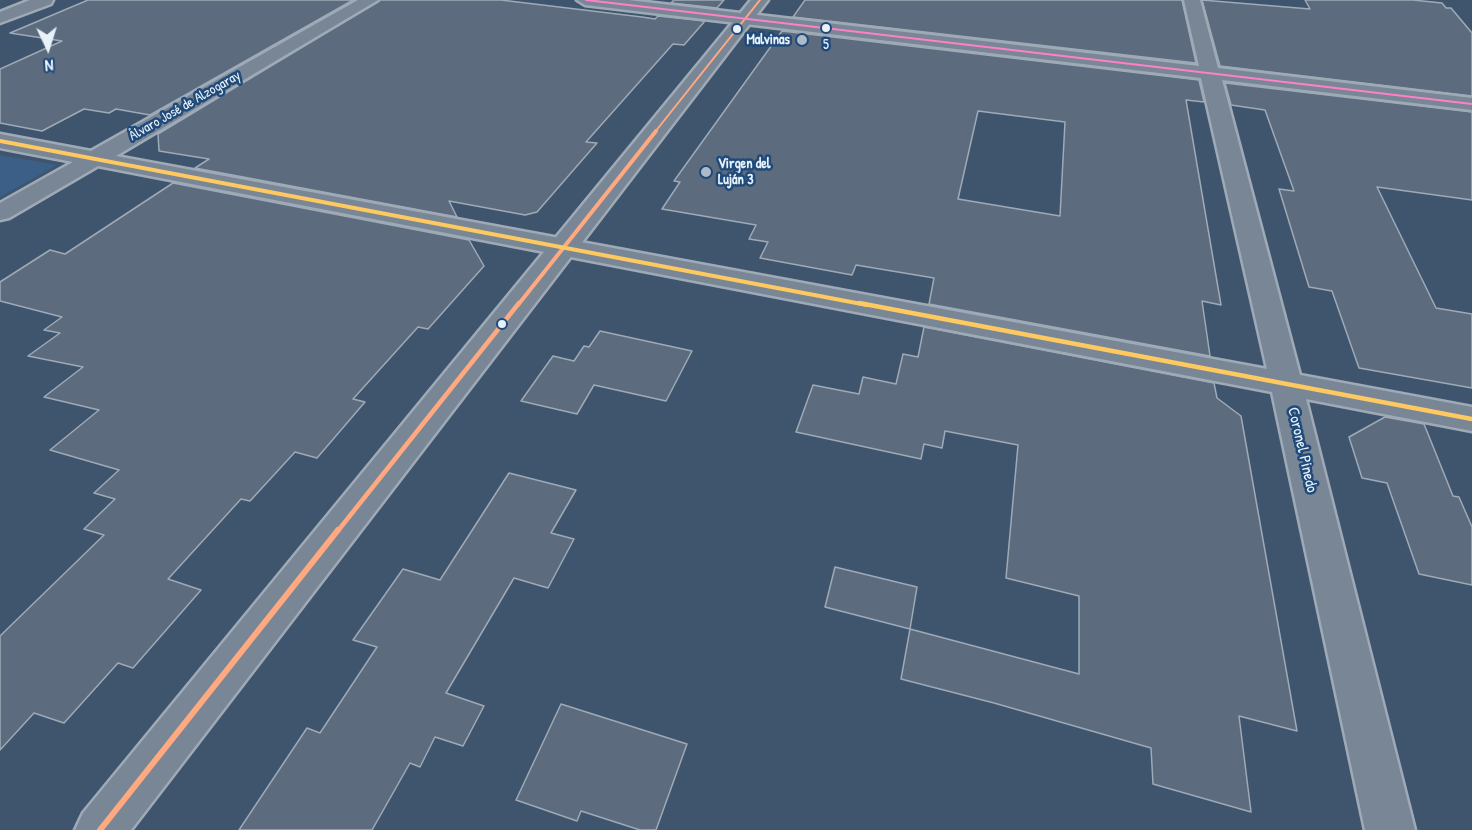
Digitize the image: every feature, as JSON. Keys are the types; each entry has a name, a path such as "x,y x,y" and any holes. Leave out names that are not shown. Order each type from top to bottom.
{"street":[{"path":"0,18 45,0"},
{"name":"Álvaro José de Alzogaray","path":"0,213 370,0"},
{"path":"585,0 1472,104"},
{"path":"100,830 760,0"},
{"name":"Coronel Pinedo","path":"1192,0 1287,384 1390,830"},
{"path":"0,141 1472,419"}],"shaded area":[{"path":"0,155 57,165 0,197"}],"building":[{"path":"88,0 353,0 150,115 116,109 109,113 84,109 42,131 0,123 0,69 62,41 10,33"},
{"path":"380,0 501,0 655,19 658,16 705,21 684,45 673,44 586,142 597,143 537,212 525,215 449,201 457,217 195,168 209,159 159,151 158,134"},
{"path":"674,0 724,0 717,8 671,3"},
{"path":"805,0 1182,0 1196,63 793,17"},
{"path":"1202,0 1310,9 1305,0 1413,0 1442,3 1446,8 1451,8 1472,33 1472,96 1220,66"},
{"path":"782,31 1199,80 1204,102 1186,100 1221,305 1202,301 1210,356 929,304 934,278 856,265 852,275 760,258 768,242 749,239 756,225 662,209 680,182 674,181","holes":["978,111 1065,122 1060,216 958,199"]},
{"path":"1225,83 1472,112 1472,200 1377,187 1436,308 1472,314 1472,388 1359,368 1332,291 1309,287 1279,189 1294,191 1265,110 1231,105"},
{"path":"173,183 469,240 484,266 428,329 418,327 353,399 365,402 317,458 295,452 250,501 241,499 168,579 201,590 133,668 118,663 64,723 34,713 0,750 0,636 104,535 84,529 115,499 94,493 119,470 50,450 99,410 44,397 83,367 28,356 60,333 44,330 62,317 0,301 0,282 50,250 65,254"},
{"path":"924,327 1214,383 1217,398 1241,416 1297,731 1239,716 1251,812 1153,784 1151,748 901,679 910,629 1079,674 1079,596 1006,578 1018,445 945,431 942,448 924,444 921,459 796,432 813,385 859,394 863,377 896,384 903,354 918,357"},
{"path":"600,331 692,351 666,401 594,385 577,414 521,401 553,356 574,361 584,346 589,347"},
{"path":"1385,417 1424,424 1453,496 1459,497 1472,527 1472,585 1419,574 1387,483 1362,478 1349,437"},
{"path":"509,473 576,490 551,533 574,539 548,588 514,578 446,693 484,706 463,746 435,737 420,767 410,763 372,830 239,830 307,728 320,733 377,647 353,640 403,569 440,580"},
{"path":"835,567 917,587 910,629 825,607"},
{"path":"561,704 687,744 656,830 640,830 581,811 577,821 516,800"}],"transit line":[{"path":"586,0 1472,104"},
{"path":"100,830 760,0"},
{"path":"0,141 1472,419"}],"place":[{"name":"5","path":"826,28"},
{"name":"Malvinas","path":"802,40"},
{"name":"Virgen del Luján 3","path":"706,172"}]}
